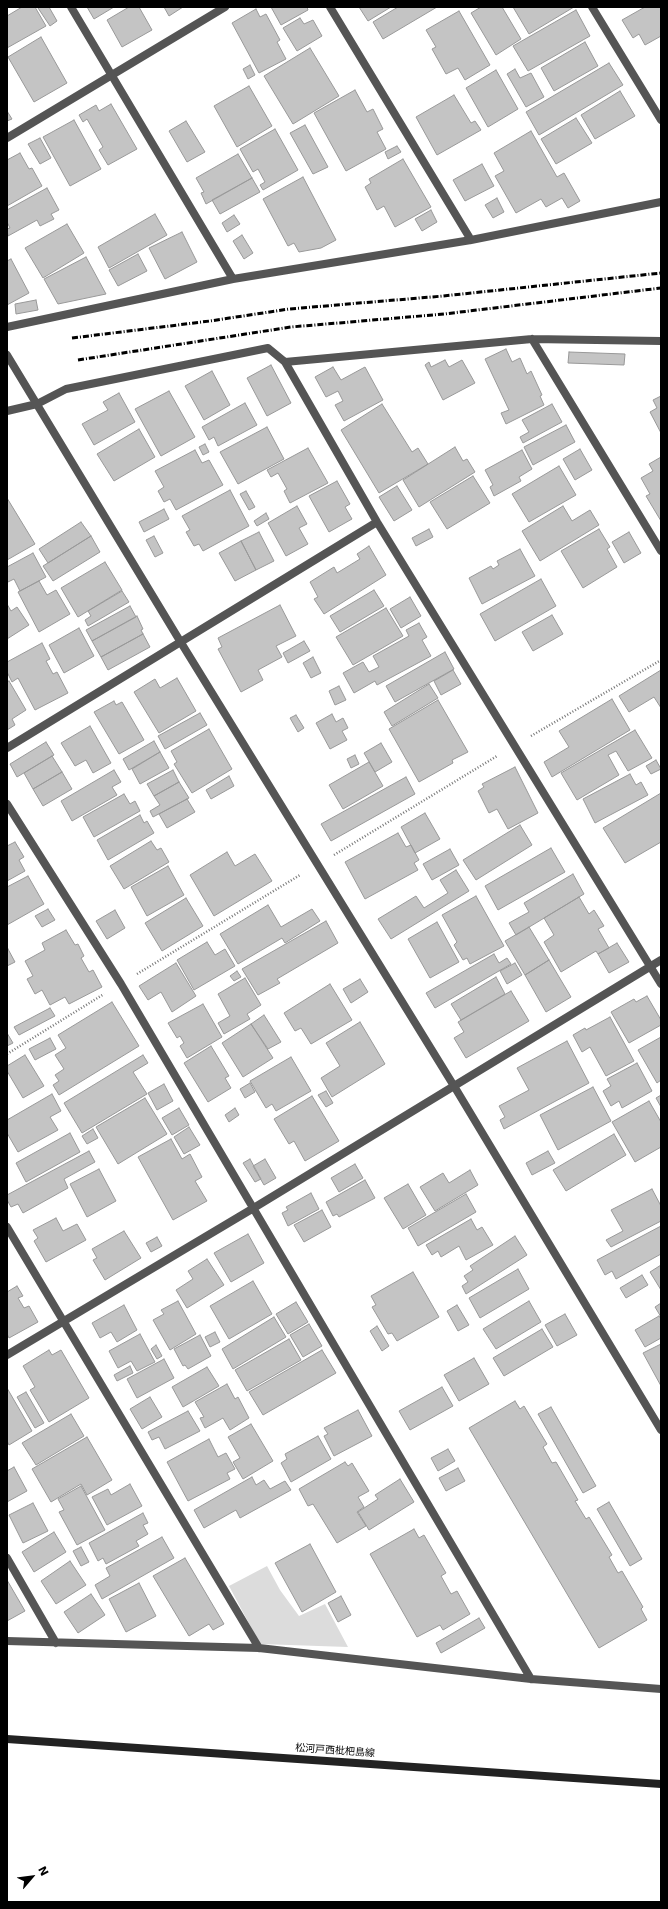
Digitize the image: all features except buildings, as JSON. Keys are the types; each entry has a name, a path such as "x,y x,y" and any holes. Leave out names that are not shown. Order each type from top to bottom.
{"main road":[{"name":"松河戸西枇杷島線","path":"7,1739 661,1784"}],"street":[{"path":"71,7 233,279"},
{"path":"7,138 225,7"},
{"path":"330,7 471,240"},
{"path":"592,7 661,120"},
{"path":"7,327 233,279 471,240 661,202"},
{"path":"532,339 661,551"},
{"path":"285,362 532,339 661,341"},
{"path":"7,411 37,404 66,389 268,348 285,362 378,522 661,984"},
{"path":"7,355 180,641 454,1086 661,1430"},
{"path":"7,748 180,641 378,522"},
{"path":"7,804 121,984 252,1209 531,1679"},
{"path":"7,1355 252,1209 661,960"},
{"path":"7,1227 259,1648"},
{"path":"7,1558 56,1643"},
{"path":"7,1641 259,1648 531,1679 661,1689"}],"shaded area":[{"path":"267,1566 280,1590 299,1616 325,1604 348,1647 260,1644 229,1586"}],"railway":[{"path":"72,338 210,321 289,309 443,296 661,273"},
{"path":"78,360 291,327 444,314 661,288"}]}
